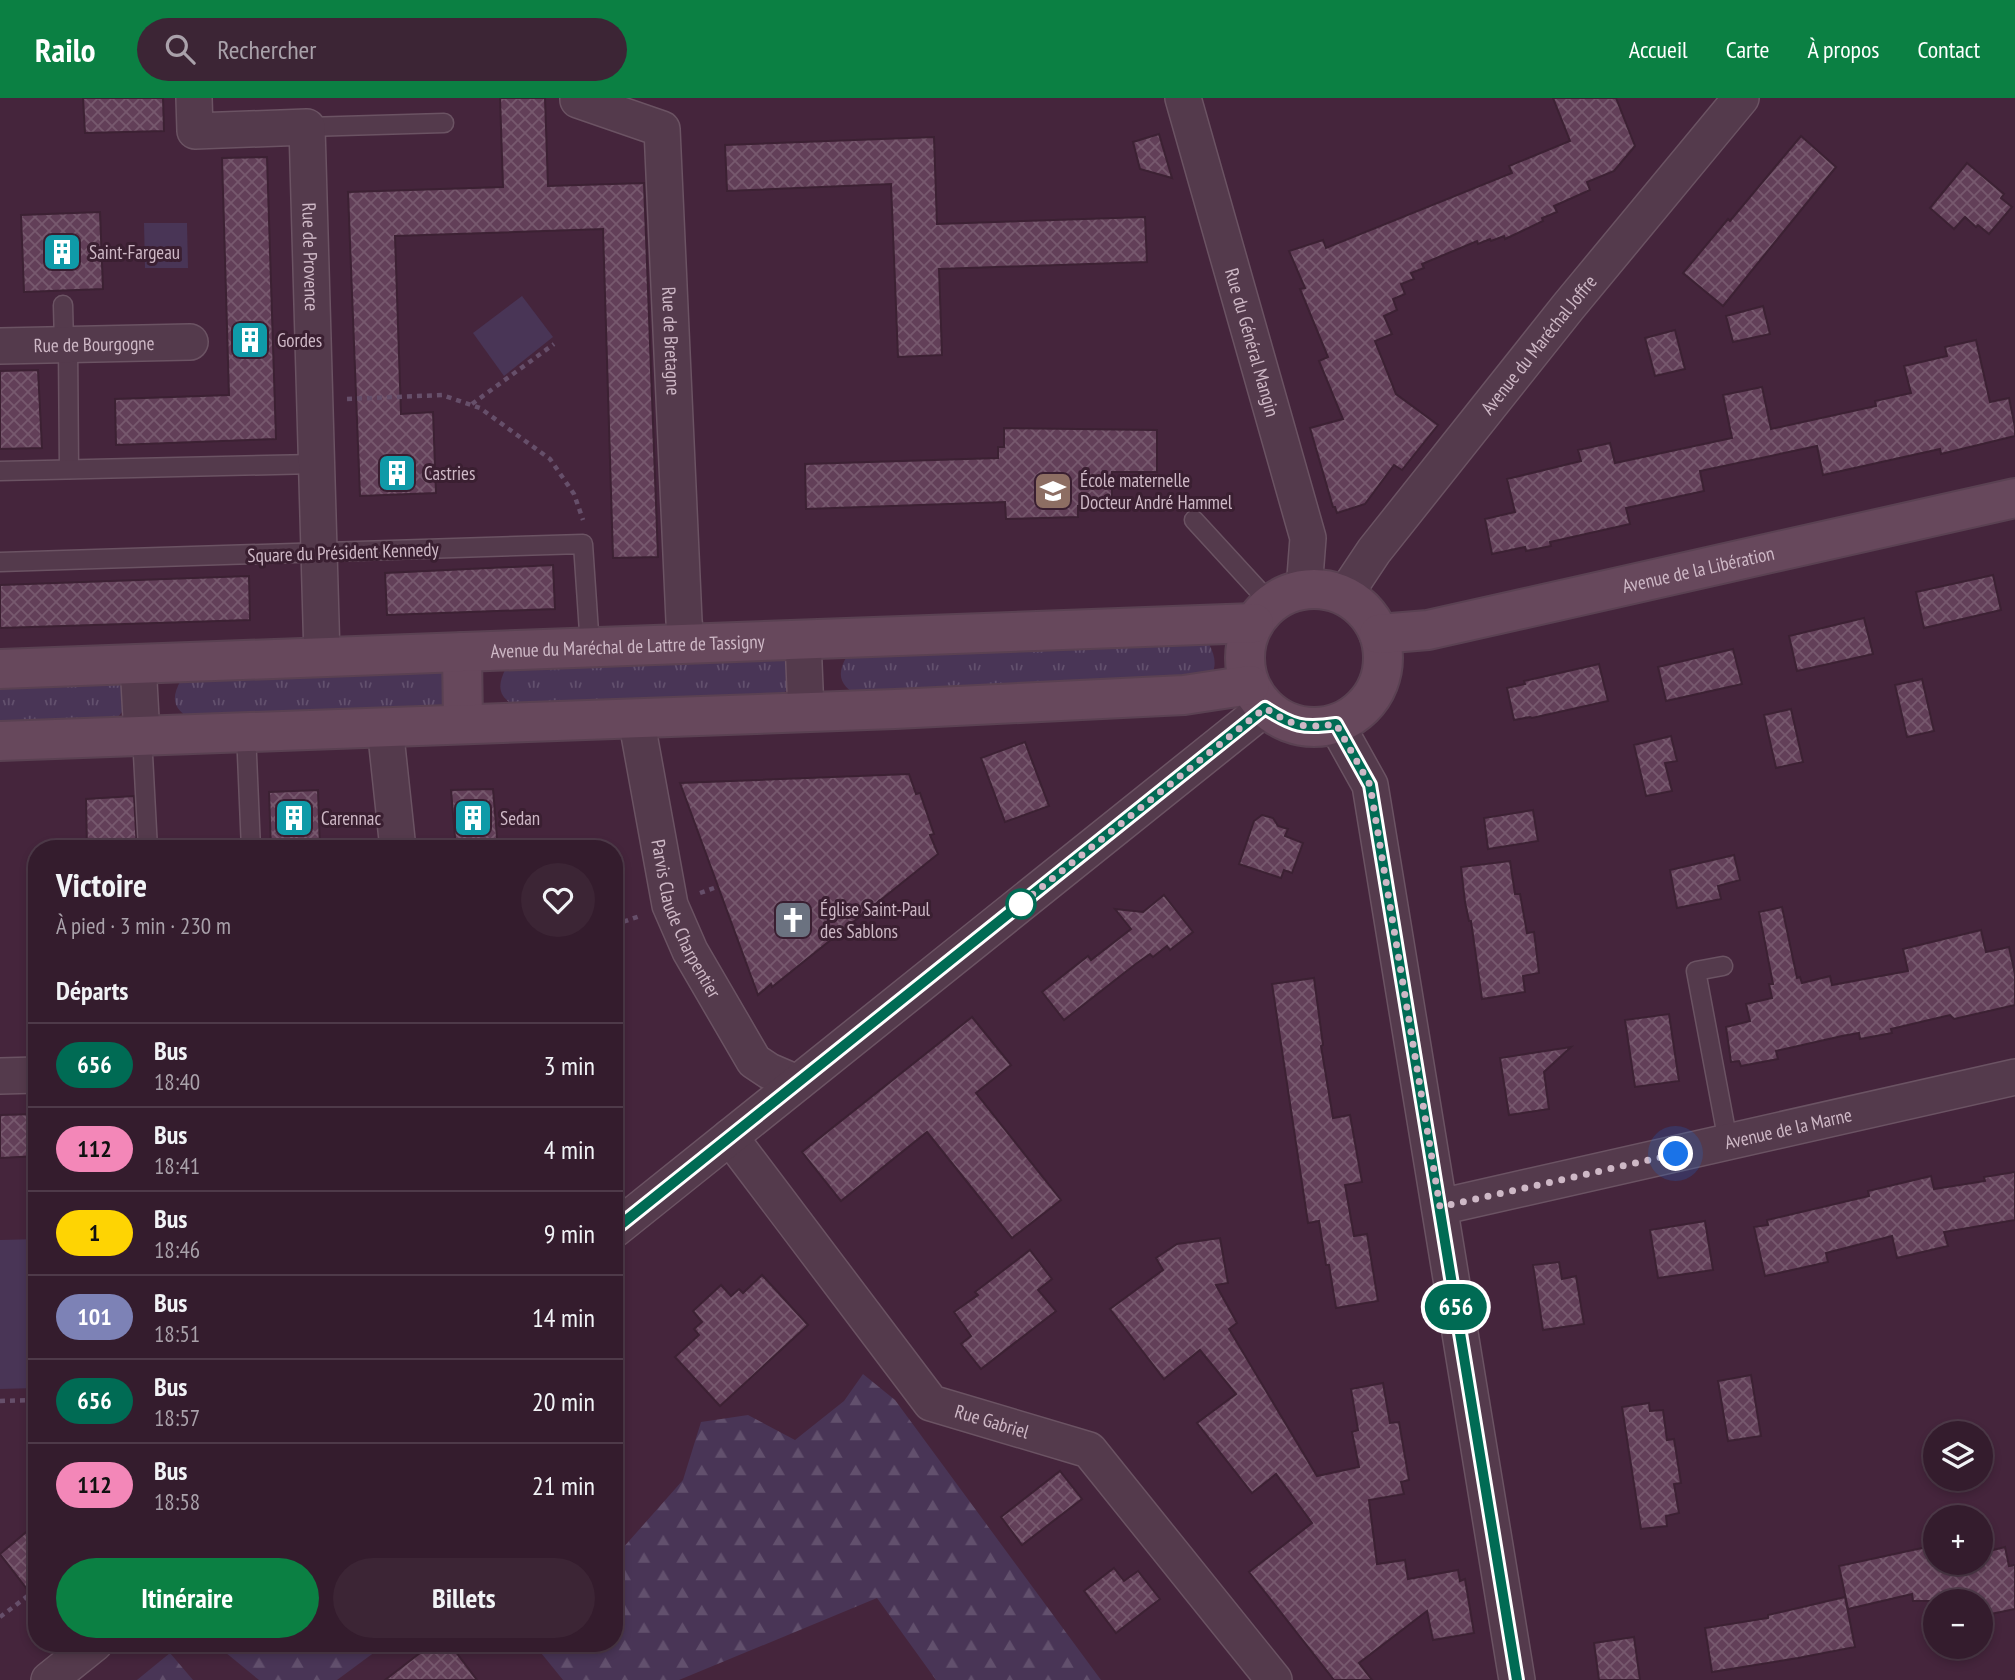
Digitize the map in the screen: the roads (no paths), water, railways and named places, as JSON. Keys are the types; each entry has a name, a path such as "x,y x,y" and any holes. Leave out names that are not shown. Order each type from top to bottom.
{"street":[{"path":"194,98 195,131 307,127"},
{"name":"Rue de Bretagne","path":"578,98 662,129 687,643"},
{"name":"Rue du Général Mangin","path":"1183,98 1308,538 1276,606"},
{"name":"Avenue du Maréchal Joffre","path":"1344,596 1374,551 1475,423 1741,98"},
{"name":"Rue de Provence","path":"307,127 322,657"},
{"name":"Rue de Bourgogne","path":"0,346 190,342"},
{"name":"Avenue de la Libération","path":"1379,634 1428,630 2015,498"},
{"path":"1324,590 1344,596 1365,611 1379,634 1384,661 1377,688 1360,710 1336,724 1311,728 1286,722 1258,697 1245,653 1276,606 1324,590"},
{"name":"Avenue du Maréchal de Lattre de Tassigny","path":"0,669 803,640 1276,606"},
{"path":"803,640 806,712"},
{"path":"463,652 463,724"},
{"path":"138,664 142,736"},
{"path":"0,741 806,712 1184,695 1258,697"},
{"path":"623,1223 797,1083 1258,697"},
{"name":"Parvis Claude Charpentier","path":"636,718 670,905 690,951 754,1061 797,1083"},
{"path":"1336,724 1370,785 1517,1680"},
{"path":"385,727 397,840"},
{"path":"0,1076 28,1075"},
{"name":"Avenue de la Marne","path":"1440,1207 2015,1077"},
{"name":"Rue Gabriel","path":"730,1137 931,1404 1089,1450 1274,1680"},
{"path":"48,1680 84,1652"}],"lane":[{"path":"307,127 444,123"},
{"path":"63,305 69,469"},
{"path":"0,471 316,464"},
{"path":"1194,520 1276,606"},
{"name":"Square du Président Kennedy","path":"0,562 583,544 590,647"},
{"path":"246,732 251,840"},
{"path":"142,736 148,840"},
{"path":"1723,966 1696,971 1728,1142"}],"place":[{"name":"Saint-Fargeau","path":"62,252"},
{"name":"Gordes","path":"250,340"},
{"name":"Castries","path":"397,473"},
{"name":"École maternelle Docteur André Hammel","path":"1053,491"},
{"name":"Carennac","path":"294,818"},
{"name":"Sedan","path":"473,818"},
{"name":"Église Saint-Paul des Sablons","path":"793,920"}]}
